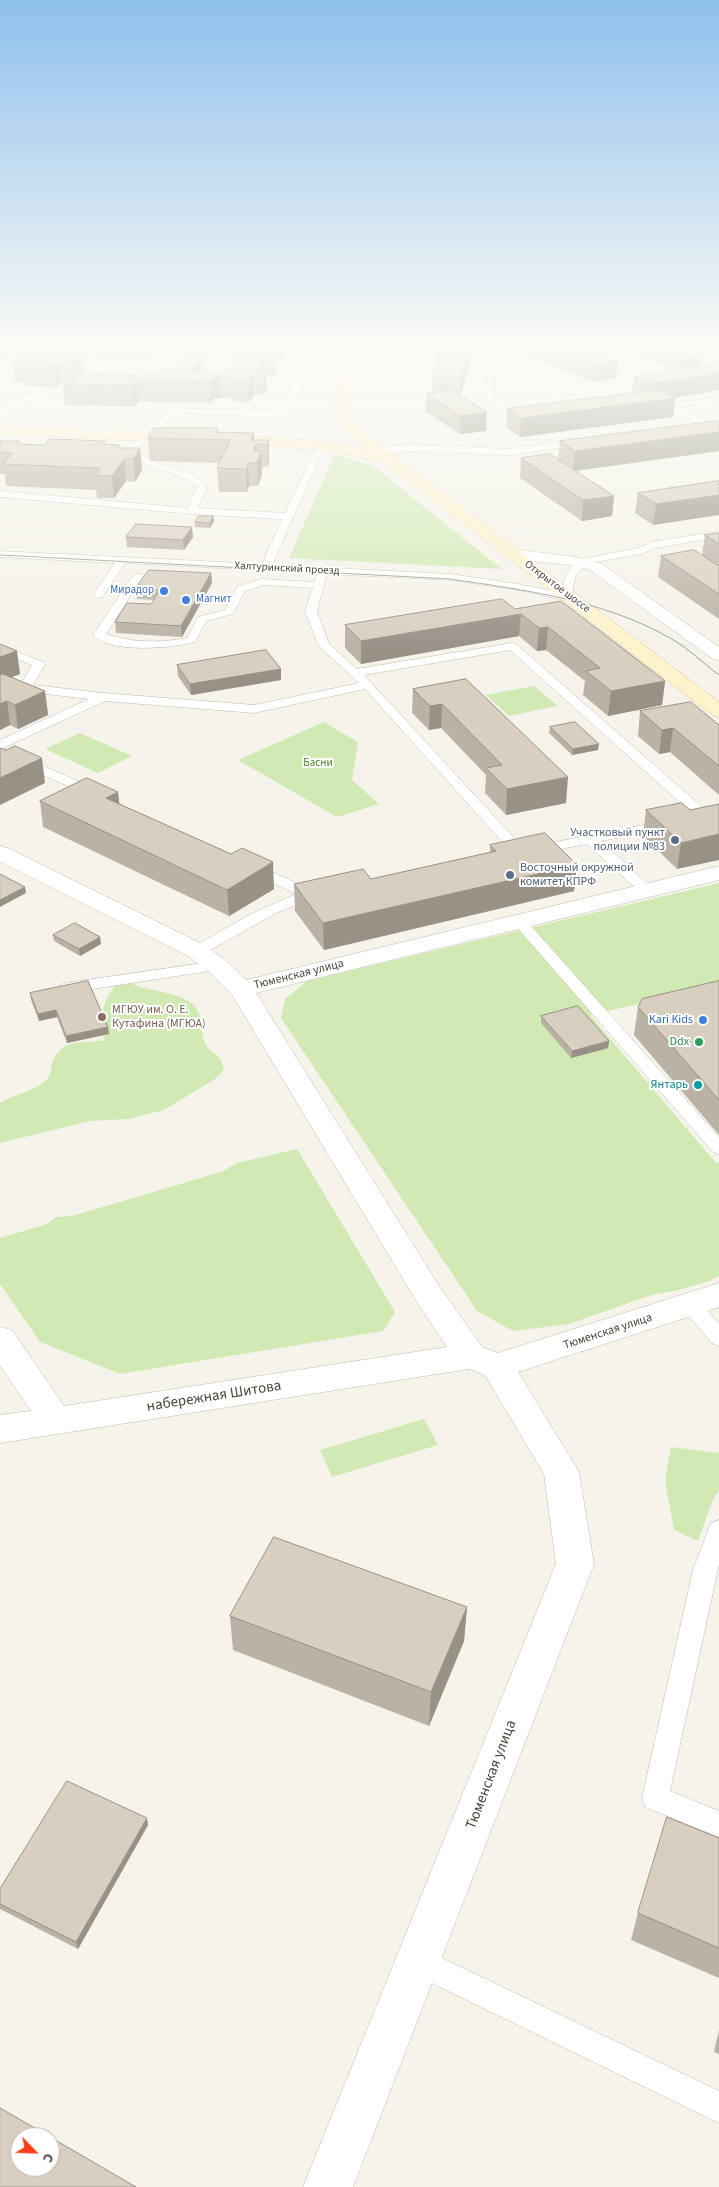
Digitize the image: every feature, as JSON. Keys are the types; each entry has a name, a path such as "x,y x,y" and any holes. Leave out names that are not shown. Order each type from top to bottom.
{"main road":[{"path":"337,448 359,452 396,463"},
{"name":"Открытое шоссе","path":"376,450 396,463 719,711"},
{"path":"692,690 719,684"}],"street":[{"path":"513,554 536,559 580,562 596,567 719,655"},
{"path":"1,855 196,951 217,966 240,989"},
{"name":"Тюменская улица","path":"328,2187 419,1962 575,1564 561,1472 483,1361 428,1294 240,989 719,873"},
{"name":"Тюменская улица","path":"483,1361 705,1300"},
{"path":"0,1338 56,1421"},
{"name":"набережная Шитова","path":"0,1429 483,1361"}],"lane":[{"path":"135,448 132,451 139,459 170,472 196,479 202,486 192,511"},
{"path":"0,548 266,565 290,516 318,451 323,448"},
{"path":"376,450 410,448"},
{"path":"412,448 509,452 540,448"},
{"path":"0,494 192,511 290,516"},
{"path":"570,597 570,577 580,562 641,551 652,545 719,534"},
{"name":"Халтуринский проезд","path":"0,554 266,565 323,571 451,577 570,597"},
{"path":"98,595 122,560"},
{"path":"323,571 311,612 324,645 368,685 520,853"},
{"path":"138,576 99,635 121,643 167,646 191,640 202,619 229,612 241,589 262,582 319,585"},
{"path":"356,673 512,646 705,817 501,856"},
{"path":"0,648 40,664 26,688 103,697 254,709 368,685"},
{"path":"0,745 103,697"},
{"path":"0,751 107,800"},
{"path":"590,839 646,891"},
{"path":"238,861 308,894"},
{"path":"196,951 267,912 308,894 335,888"},
{"path":"519,922 719,1148"},
{"path":"58,990 217,966"},
{"path":"705,1300 719,1338"},
{"path":"719,1530 705,1570 655,1798 719,1824"},
{"path":"419,1962 719,2107"}],"green space":[{"path":"335,454 373,466 502,569 289,558"},
{"path":"534,686 558,706 509,716 486,695"},
{"name":"Басни","path":"324,722 358,742 352,780 379,804 337,817 238,760"},
{"path":"80,733 132,756 98,773 45,749"},
{"path":"719,883 719,986 590,1015 716,1163 719,1162 719,1276 710,1281 675,1291 651,1295 569,1324 513,1331 477,1311 281,1018 285,999 307,981"},
{"path":"131,983 139,987 178,996 194,1006 199,1013 205,1043 221,1060 224,1070 215,1079 164,1110 129,1119 90,1121 0,1143 0,1103 44,1082 49,1076 55,1056 65,1046 104,1040 102,1017 104,1005 116,985"},
{"path":"297,1149 395,1312 383,1331 120,1374 40,1342 0,1284 0,1238 47,1224 56,1217 72,1216 221,1172 237,1163"},
{"path":"424,1419 438,1445 332,1477 320,1450"},
{"path":"671,1447 719,1453 719,1490 712,1502 698,1541 674,1530 665,1481"}],"building":[{"path":"0,448 140,448 133,459 124,459 112,476 95,475 100,468 3,464 13,453 0,452"},
{"path":"226,448 254,448 253,451 261,451 257,463 248,463 246,469 217,468"},
{"path":"571,448 597,448 575,451"},
{"path":"550,454 614,496 583,500 521,458"},
{"path":"719,481 719,495 656,504 638,493"},
{"path":"199,516 213,516 210,523 195,522"},
{"path":"136,524 192,527 183,540 126,537"},
{"path":"719,533 719,544 705,535"},
{"path":"694,550 719,566 719,594 661,556"},
{"path":"149,570 211,573 181,626 115,622 127,603 151,604 160,590 136,588"},
{"path":"502,599 515,609 561,601 665,681 611,691 586,671 600,668 548,627 539,628 521,614 361,641 345,625"},
{"path":"0,644 17,651 0,657"},
{"path":"266,650 281,669 190,684 177,665"},
{"path":"3,674 45,691 15,705 7,701 0,704 0,675"},
{"path":"466,679 568,777 507,789 486,768 502,765 442,704 430,706 413,689"},
{"path":"691,702 719,725 719,766 673,728 662,730 640,711"},
{"path":"575,722 599,744 573,749 550,727"},
{"path":"15,746 42,758 0,778 0,748 6,750"},
{"path":"87,778 118,792 106,798 231,854 242,848 273,862 227,890 40,801"},
{"path":"682,803 690,810 719,804 719,834 681,843 646,810"},
{"path":"545,833 577,865 323,923 294,884 363,869 371,879 496,851 490,845"},
{"path":"0,874 25,887 0,900"},
{"path":"75,923 100,937 79,949 53,935"},
{"path":"88,981 108,1027 66,1036 56,1010 38,1014 30,993"},
{"path":"719,981 719,1100 638,1007 642,999"},
{"path":"578,1006 609,1041 572,1051 541,1016"},
{"path":"274,1537 467,1607 431,1692 230,1616"},
{"path":"67,1781 147,1818 76,1942 0,1904 0,1889"},
{"path":"667,1817 719,1838 719,1948 638,1913"},
{"path":"0,2108 33,2127 10,2127 10,2177 60,2177 60,2143 136,2187 0,2187"}],"tram line":[{"path":"0,555 450,579 535,592 618,614 644,625 677,642 719,675"}],"place":[{"name":"Мирадор","path":"164,591"},
{"name":"Магнит","path":"186,600"},
{"name":"Участковый пункт полиции №83","path":"675,840"},
{"name":"Восточный окружной комитет КПРФ","path":"510,875"},
{"name":"МГЮУ им. О. Е. Кутафина (МГЮА)","path":"102,1017"},
{"name":"Kari Kids","path":"703,1020"},
{"name":"Ddx","path":"699,1042"},
{"name":"Янтарь","path":"698,1085"}]}
